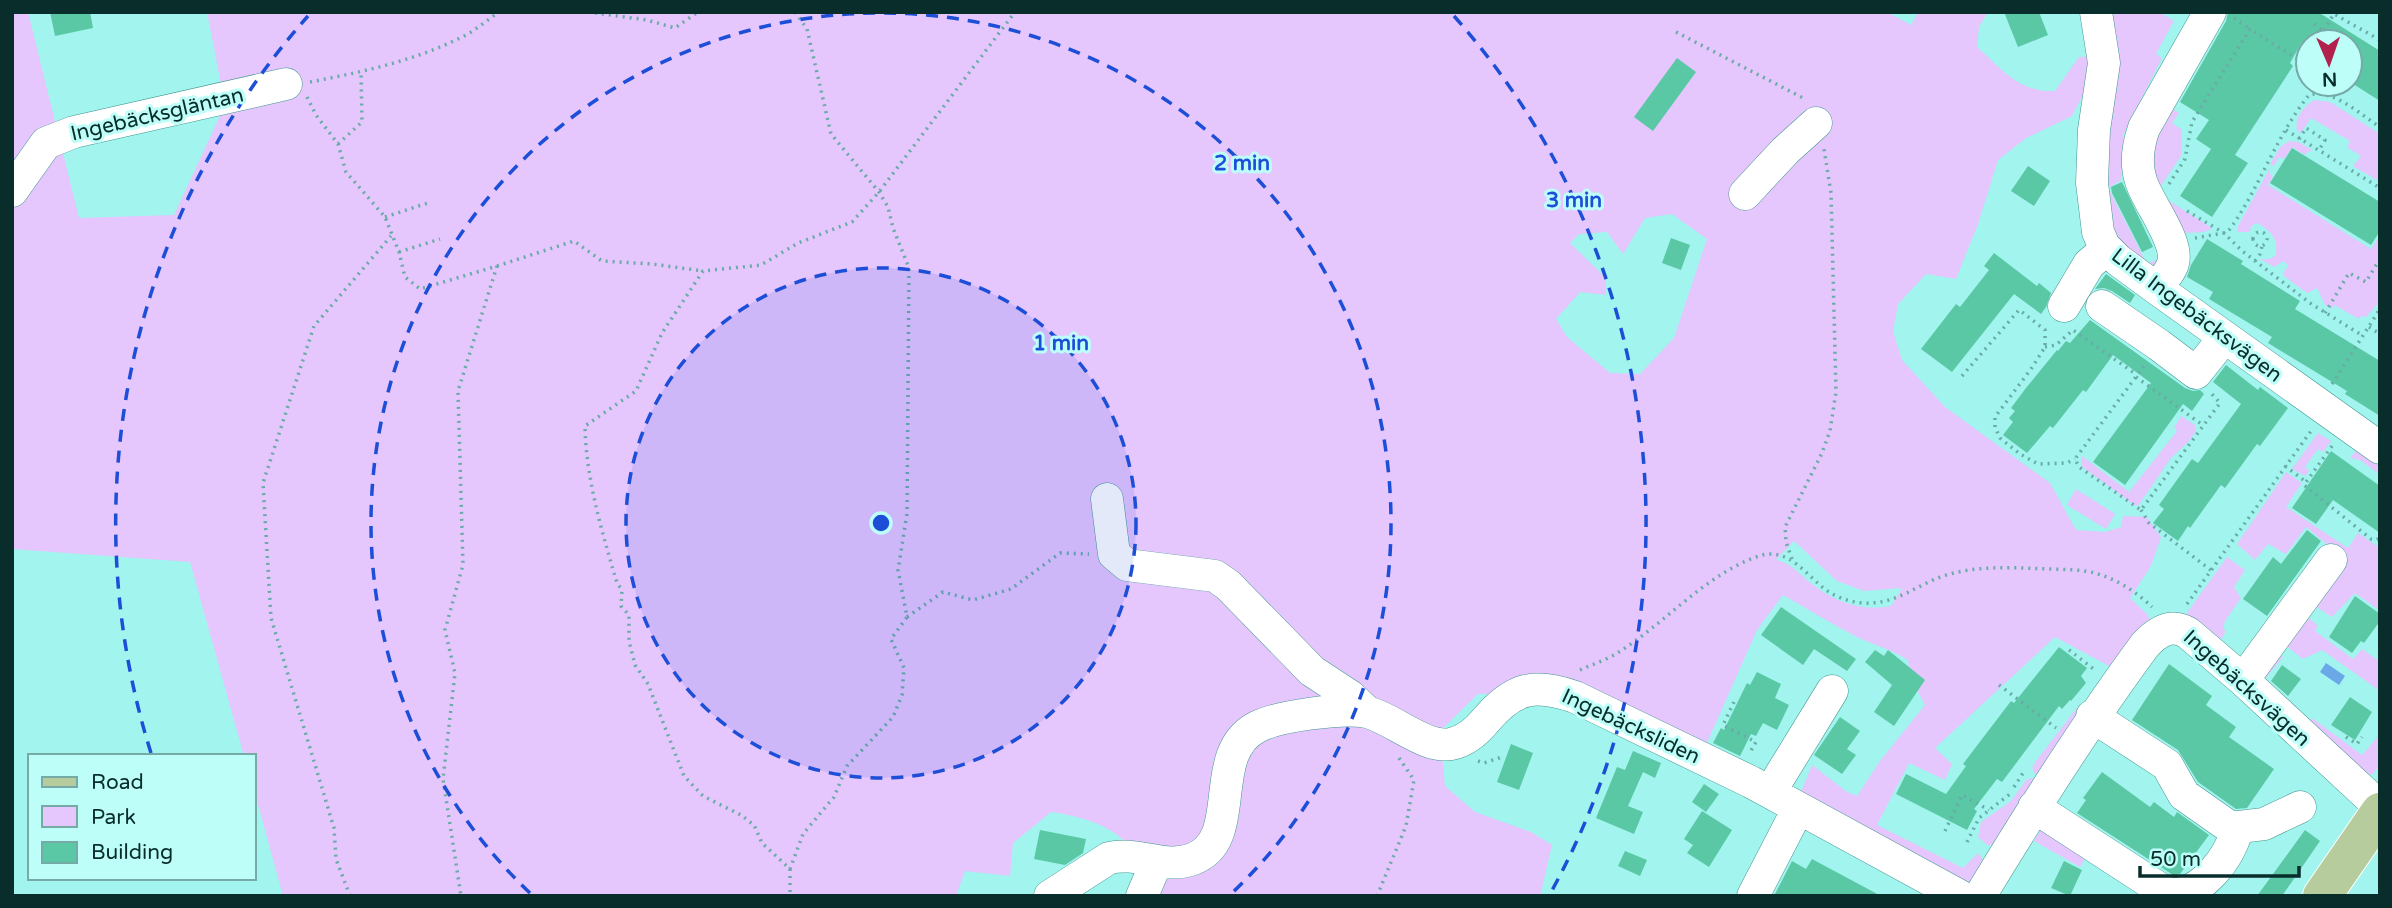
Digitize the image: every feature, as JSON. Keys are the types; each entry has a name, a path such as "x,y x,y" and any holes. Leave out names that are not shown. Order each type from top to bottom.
{"main road":[{"path":"2322,896 2380,810"}],"street":[{"name":"Lilla Ingebäcksvägen","path":"2096,12 2104,62 2094,130 2092,183 2098,232 2106,249 2224,338 2380,448"},
{"path":"2157,289 2173,265 2173,244 2156,200 2141,180 2138,167 2139,142 2210,12"},
{"name":"Ingebäcksgläntan","path":"12,191 46,143 74,132 293,84"},
{"path":"1745,194 1785,151 1816,123"},
{"path":"2064,306 2090,264 2106,249"},
{"path":"2102,306 2196,373 2224,338"},
{"path":"1107,499 1114,554 1127,565 1215,576 1312,671 1377,717"},
{"path":"2243,680 2331,560"},
{"name":"Ingebäcksvägen","path":"1980,896 2092,716 2145,645 2153,636 2169,628 2179,628 2188,633 2243,680 2380,810"},
{"name":"Ingebäcksliden","path":"1050,896 1119,855 1177,864 1194,858 1209,847 1217,837 1222,819 1229,764 1244,736 1258,727 1300,715 1377,717 1430,740 1452,743 1473,734 1510,697 1523,691 1546,689 1575,697 1770,792 1960,896"},
{"path":"1770,792 1832,691"},
{"path":"2092,716 2167,765 2184,795 2234,829 2264,824 2300,807"},
{"path":"2034,807 2168,894 2176,894 2205,880 2229,850 2234,829"},
{"path":"1753,896 1798,808"},
{"path":"1142,896 1157,861"}],"path":[{"path":"499,12 464,36 414,58 361,72 293,84 338,144 346,172 386,217 405,277 420,289 574,241 602,261 703,271 761,265 798,243 852,222 879,192 1015,12"},
{"path":"588,12 647,20 675,28 698,12"},
{"path":"795,12 807,29 831,134 879,192 888,207 893,228 909,268 907,514 898,570 907,617"},
{"path":"2226,12 2294,57"},
{"path":"2325,28 2334,14 2360,28"},
{"path":"2314,24 2319,28"},
{"path":"2250,29 2192,122 2185,159 2156,200 2224,233 2255,261 2325,313 2363,336"},
{"path":"2364,30 2380,40"},
{"path":"1676,32 1802,96 1812,111 1828,159 1836,392 1830,431 1822,453 1785,527 1792,561"},
{"path":"338,144 362,122 361,72"},
{"path":"2173,244 2224,233 2236,221 2286,130 2307,98"},
{"path":"2335,98 2380,127"},
{"path":"2300,139 2306,128 2325,140 2318,150"},
{"path":"2286,130 2380,188"},
{"path":"386,217 431,202"},
{"path":"2255,261 2267,236 2259,232 2254,234 2253,240 2262,246"},
{"path":"350,896 336,859 334,828 271,618 263,483 314,326 392,236"},
{"path":"399,252 440,239"},
{"path":"2325,313 2349,273 2367,282 2378,262"},
{"path":"461,896 443,779 455,673 445,630 463,565 458,391 497,267"},
{"path":"703,271 662,332 636,391 585,426 585,447 607,550 617,583 622,590 621,606 629,615 629,641 635,665 648,684 684,776 703,796 741,815 754,825 762,843 790,869"},
{"path":"1962,376 2020,310 2045,330 2045,347 1995,417 1995,427 2000,438 2020,454 2038,464 2060,464 2075,459 2159,345"},
{"path":"1546,689 1546,685 1614,655 1729,570 1761,555 1781,555 1828,591 1851,601 1868,603 1889,602 1929,580 1968,570 1999,567 2081,570 2100,574 2140,595 2169,628 2286,466 2380,310"},
{"path":"2369,327 2380,334"},
{"path":"2045,347 2056,345 2073,330 2204,426"},
{"path":"2141,510 2220,403 2196,373"},
{"path":"2331,448 2304,485 2371,539 2380,538"},
{"path":"2075,459 2078,467 2141,510 2149,523 2212,571"},
{"path":"2286,466 2306,482"},
{"path":"790,896 790,869 803,834 834,797 847,766 893,717 902,695 904,668 891,639 907,617 943,592 973,600 1012,589 1060,553 1114,554"},
{"path":"2069,650 2098,673"},
{"path":"1999,685 2059,730"},
{"path":"1734,702 1723,726 1756,742 1749,754"},
{"path":"1377,717 1380,728 1414,780 1406,826 1377,896"},
{"path":"1471,758 1484,763 1502,757"},
{"path":"1945,831 1962,795 1989,810"}],"green space":[{"path":"12,12 28,12 79,218 174,215 225,105 207,12 1887,12 1911,25 1918,12 1988,12 1979,27 1977,47 2021,84 2055,91 2079,57 2105,55 2095,12 2160,12 2174,21 2156,54 2162,58 2123,135 2125,160 2120,181 2108,188 2147,264 2165,256 2161,268 2152,271 2147,269 2122,249 2111,236 2099,204 2098,151 2108,85 2085,91 2072,116 2026,138 1998,160 1978,224 1956,279 1926,274 1898,304 1893,331 1902,360 1945,407 2050,483 2076,530 2105,532 2121,527 2123,516 2147,517 2161,537 2151,566 2130,598 2151,621 2093,699 2089,700 2111,667 2055,637 1935,748 1952,764 1945,780 1909,763 1877,825 1963,868 1978,853 1985,868 1977,878 1968,883 1945,880 1798,799 1812,765 1847,792 1857,796 1880,761 1925,705 1910,677 1908,660 1857,637 1783,595 1757,630 1706,745 1737,760 1735,765 1695,750 1575,693 1478,694 1440,731 1445,786 1475,812 1531,832 1552,845 1540,896 1152,896 1139,860 1118,835 1088,820 1051,812 1013,843 1010,876 965,871 956,896 283,896 256,797 256,754 243,754 190,562 12,549","holes":["1672,214 1707,239 1674,338 1640,374 1610,373 1567,337 1556,319 1580,292 1606,295 1606,278 1570,243 1579,234 1607,232 1623,254 1645,218","1794,541 1837,581 1864,591 1902,588 1891,606 1857,606 1827,594 1789,565 1776,560"]},
{"path":"2314,100 2330,102 2380,134 2380,182 2353,166 2361,156 2347,147 2350,141 2311,118 2301,133 2297,130 2301,113"},
{"path":"2171,108 2179,113 2172,123 2182,130 2181,156 2160,187 2146,155"},
{"path":"2289,141 2298,142 2311,149 2311,152 2308,151 2305,155 2292,147 2284,159 2279,157 2274,166 2270,164 2281,146"},
{"path":"2270,168 2270,174 2273,176 2268,185 2371,249 2380,235 2380,301 2366,317 2361,316 2359,319 2334,305 2332,309 2325,305 2317,288 2307,293 2284,276 2288,266 2284,261 2274,267 2260,259 2275,256 2276,250 2273,236 2262,226 2257,223 2251,226 2250,232 2237,232"},
{"path":"2166,199 2212,228 2202,232 2182,233"},
{"path":"2181,416 2195,425 2196,431 2171,458 2138,506 2081,466 2082,456 2129,492 2177,431 2174,428"},
{"path":"2318,433 2331,441 2323,452 2318,449 2305,467 2309,471 2305,476 2292,469"},
{"path":"2358,448 2380,465 2380,475 2360,460 2350,458"},
{"path":"2286,472 2302,483 2286,507 2348,548 2358,533 2380,548 2380,611 2355,593 2332,617 2307,601 2340,555 2306,527 2286,554 2268,544 2255,560 2237,544"},
{"path":"2076,489 2115,514 2106,529 2067,505"},
{"path":"2227,557 2245,570 2234,587 2241,598 2225,621 2223,629 2226,631 2219,643 2184,617"},
{"path":"2310,619 2318,626 2315,631 2353,659 2362,649 2380,662 2380,691 2322,650 2303,659 2286,646 2279,654 2283,657 2264,680 2298,711 2259,680 2290,622"},
{"path":"2080,707 2086,709 2041,777 2035,774 2032,768 2036,761"},
{"path":"2312,718 2362,755 2380,734 2380,765 2373,774 2363,776 2309,722"},
{"path":"2026,780 2035,780 1994,845 1987,845 1978,837 1981,822 2011,801"},
{"path":"2045,823 2089,851 2080,867 2034,841"}],"water":[{"path":"2326,663 2345,676 2339,685 2320,672"}],"building":[{"path":"50,12 90,12 93,28 55,36"},
{"path":"2004,12 2039,12 2048,35 2018,47"},
{"path":"2228,12 2318,12 2343,28 2294,28 2294,56 2290,63 2293,66 2235,155 2248,163 2212,217 2180,196 2211,149 2196,139 2209,120 2180,102 2226,21"},
{"path":"2364,41 2380,51 2380,101 2364,91"},
{"path":"1677,58 1696,72 1653,131 1634,117"},
{"path":"2292,148 2380,202 2380,231 2371,245 2270,183"},
{"path":"2028,166 2050,181 2034,206 2011,191"},
{"path":"2122,182 2153,247 2142,252 2112,193 2111,187"},
{"path":"1671,238 1690,245 1681,270 1662,263"},
{"path":"2207,239 2300,301 2295,309 2380,361 2380,416 2345,394 2347,391 2268,343 2272,337 2209,299 2213,292 2187,277"},
{"path":"1994,253 2037,286 2039,283 2051,293 2041,314 2014,294 1952,372 1921,349 1956,304 1960,307 1989,270 1984,266"},
{"path":"2106,274 2135,295 2130,303 2112,291 2095,289"},
{"path":"2090,320 2185,388 2200,390 2204,394 2192,411 2183,404 2125,485 2093,462 2151,383 2113,355 2086,392 2083,390 2053,428 2050,426 2027,453 2003,435 2013,422 2009,418 2015,411 2011,408 2026,388 2057,350 2066,341 2070,343"},
{"path":"2226,365 2258,390 2260,387 2288,408 2260,446 2257,444 2225,488 2221,485 2178,541 2153,523 2164,509 2159,505 2192,459 2198,463 2241,404 2213,382"},
{"path":"2331,451 2380,486 2380,533 2333,500 2316,524 2292,508"},
{"path":"2307,530 2321,541 2267,616 2243,599 2273,557 2281,564"},
{"path":"2355,596 2380,614 2380,621 2364,643 2361,641 2352,653 2329,637"},
{"path":"1781,607 1856,659 1847,671 1814,649 1803,665 1761,635"},
{"path":"2059,647 2087,668 2081,676 2086,683 2062,709 2059,706 2002,782 1997,779 1974,809 1977,811 1967,830 1896,794 1906,774 1946,794 1966,766 1963,764 2011,701 2014,703"},
{"path":"1875,650 1884,656 1888,650 1925,680 1894,726 1874,712 1892,685 1865,662"},
{"path":"2169,664 2212,696 2206,705 2236,727 2229,737 2274,769 2247,808 2236,809 2198,782 2178,750 2132,720"},
{"path":"2282,665 2301,679 2288,696 2271,681"},
{"path":"1757,672 1781,684 1775,698 1789,705 1777,730 1763,723 1756,736 1751,734 1740,756 1713,743 1721,728 1724,730 1747,683 1750,685"},
{"path":"2350,697 2372,712 2355,740 2331,725"},
{"path":"1840,717 1860,731 1847,749 1856,755 1842,774 1814,755"},
{"path":"1511,744 1533,753 1519,790 1497,782"},
{"path":"1633,751 1661,763 1655,778 1643,772 1628,806 1643,812 1634,834 1596,818 1617,767 1625,770"},
{"path":"2102,772 2150,807 2154,802 2174,817 2177,812 2209,835 2180,874 2173,875 2077,813 2086,800 2083,798"},
{"path":"1704,784 1719,794 1706,812 1692,802"},
{"path":"1702,811 1732,830 1709,867 1687,853 1693,845 1684,839"},
{"path":"1040,830 1086,839 1083,853 1065,865 1034,859"},
{"path":"2305,830 2320,841 2282,896 2257,896"},
{"path":"1625,851 1647,860 1640,876 1618,866"},
{"path":"1812,859 1881,896 1774,896 1792,861 1806,869"},
{"path":"2064,861 2082,870 2070,896 2051,888"}]}
